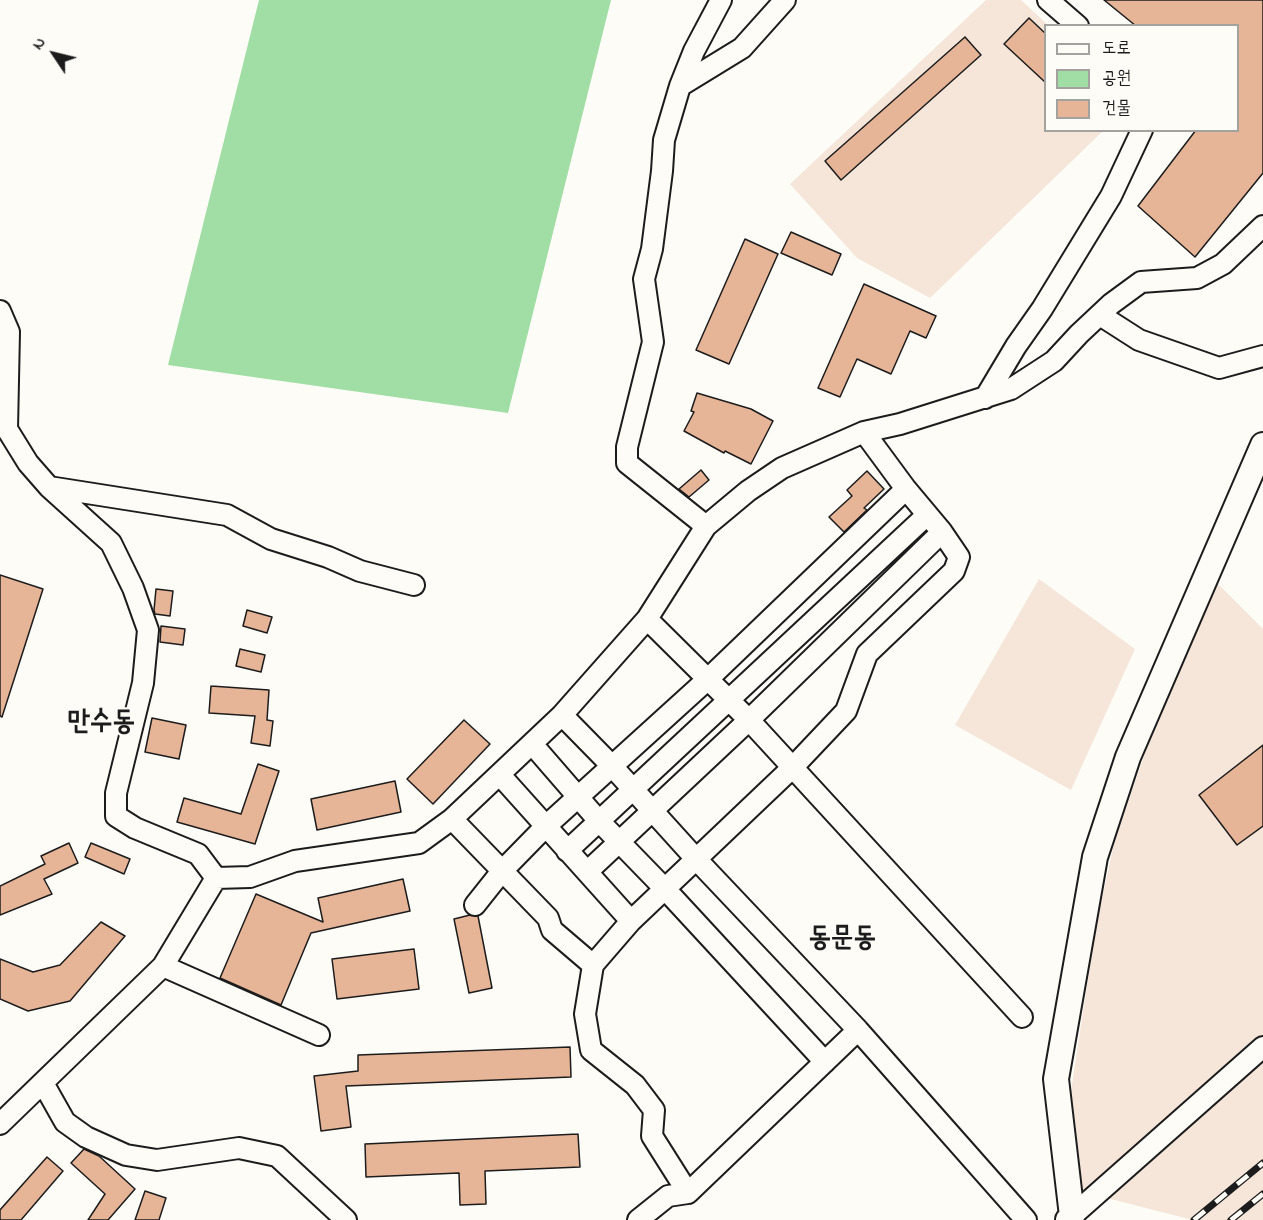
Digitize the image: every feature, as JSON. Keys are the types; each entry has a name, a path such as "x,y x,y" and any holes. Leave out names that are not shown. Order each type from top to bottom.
{"main road":[{"path":"1070,1218 1056,1079 1095,857 1128,757 1263,445"}],"street":[{"path":"706,526 627,463 627,447 653,342 644,279 652,249 664,140 680,86 694,51 720,0"},
{"path":"680,86 742,48 785,0"},
{"path":"1048,0 1076,24"},
{"path":"985,398 1111,196 1141,132"},
{"path":"216,878 250,877 295,861 418,843 452,819 533,745 562,715 647,619 706,526 748,491 782,468 864,432 900,424 1011,389 1054,362 1079,334 1141,282 1197,278 1223,264 1263,226"},
{"path":"0,311 9,332 10,381 7,429 28,463 50,487 111,543 133,588 148,630 143,683 116,793 116,816 135,828 198,854 216,878"},
{"path":"1100,315 1139,340 1219,368 1263,356"},
{"path":"688,1193 652,1136 654,1110 635,1084 591,1050 585,1014 593,965 631,921 793,767 846,711 867,654 954,571 959,557 864,432"},
{"path":"50,487 227,515 271,539 328,557 360,572 414,585"},
{"path":"475,905 502,871 546,826 708,679 906,489"},
{"path":"567,850 927,515"},
{"path":"587,872 749,720 942,532"},
{"path":"647,619 749,720 1022,1017"},
{"path":"562,715 858,1030 1026,1220"},
{"path":"533,745 598,820 825,1062"},
{"path":"500,775 631,921"},
{"path":"452,819 548,918 552,930 593,965"},
{"path":"0,1124 163,966 216,878"},
{"path":"163,966 319,1035"},
{"path":"638,1220 668,1196 688,1193 858,1030"},
{"path":"1070,1218 1263,1047"},
{"path":"43,1083 65,1122 86,1137 126,1155 157,1160 239,1148 277,1156 346,1220"}],"shaded area":[{"path":"986,0 1021,0 1047,24 1044,24 1044,132 1102,132 930,298 857,258 790,184"},
{"path":"1039,579 1135,649 1071,790 955,725"},
{"path":"1216,582 1263,629 1263,1220 1193,1220 1083,1192 1071,1091 1096,926 1114,844 1145,753"}],"green space":[{"path":"259,0 611,0 508,413 168,365"}],"building":[{"path":"1104,0 1263,0 1263,173 1195,257 1138,206 1194,132 1239,132 1239,24 1134,24"},
{"path":"1029,18 1044,32 1044,81 1004,44"},
{"path":"965,37 981,55 841,180 825,161"},
{"path":"791,232 841,254 832,275 781,253"},
{"path":"745,239 778,254 729,364 696,350"},
{"path":"864,284 936,316 926,338 910,331 891,374 857,359 840,397 818,388"},
{"path":"697,393 751,409 773,421 751,464 725,451 724,453 684,431 694,412 691,411"},
{"path":"701,470 709,480 689,497 679,489"},
{"path":"867,471 884,489 864,508 867,510 844,532 829,517 852,496 847,490"},
{"path":"0,575 43,589 2,717 0,716"},
{"path":"156,589 173,591 170,616 155,614"},
{"path":"247,610 272,617 267,633 243,626"},
{"path":"161,626 185,629 183,645 160,642"},
{"path":"240,649 265,655 261,672 236,666"},
{"path":"211,686 269,690 267,720 273,721 270,746 251,743 255,716 209,713"},
{"path":"152,718 186,725 179,759 145,752"},
{"path":"464,720 490,744 433,804 407,779"},
{"path":"1263,745 1263,826 1237,845 1199,795"},
{"path":"258,764 279,771 255,844 177,822 184,798 241,814"},
{"path":"395,781 401,812 317,830 311,799"},
{"path":"69,843 78,863 44,879 52,894 0,915 0,886 45,864 41,856"},
{"path":"91,843 130,859 124,874 85,857"},
{"path":"403,879 410,911 311,933 281,1005 220,978 256,894 323,922 318,898"},
{"path":"470,915 478,916 492,988 469,993 454,919"},
{"path":"101,922 125,936 70,1001 28,1011 0,999 0,959 33,972 60,965"},
{"path":"414,949 419,989 337,999 332,959"},
{"path":"570,1047 571,1077 346,1086 351,1127 321,1131 314,1076 358,1071 358,1055"},
{"path":"578,1134 580,1167 485,1171 486,1204 460,1205 459,1173 366,1177 365,1144"},
{"path":"84,1149 99,1156 135,1189 108,1220 88,1220 105,1194 71,1163"},
{"path":"47,1157 63,1171 21,1220 0,1220 0,1210"},
{"path":"145,1191 166,1198 159,1220 135,1220"}],"railway":[{"path":"1194,1220 1263,1163"},
{"path":"1231,1220 1263,1194"}],"district":[{"name":"만수동","path":"101,724"},
{"name":"동문동","path":"842,940"}]}
